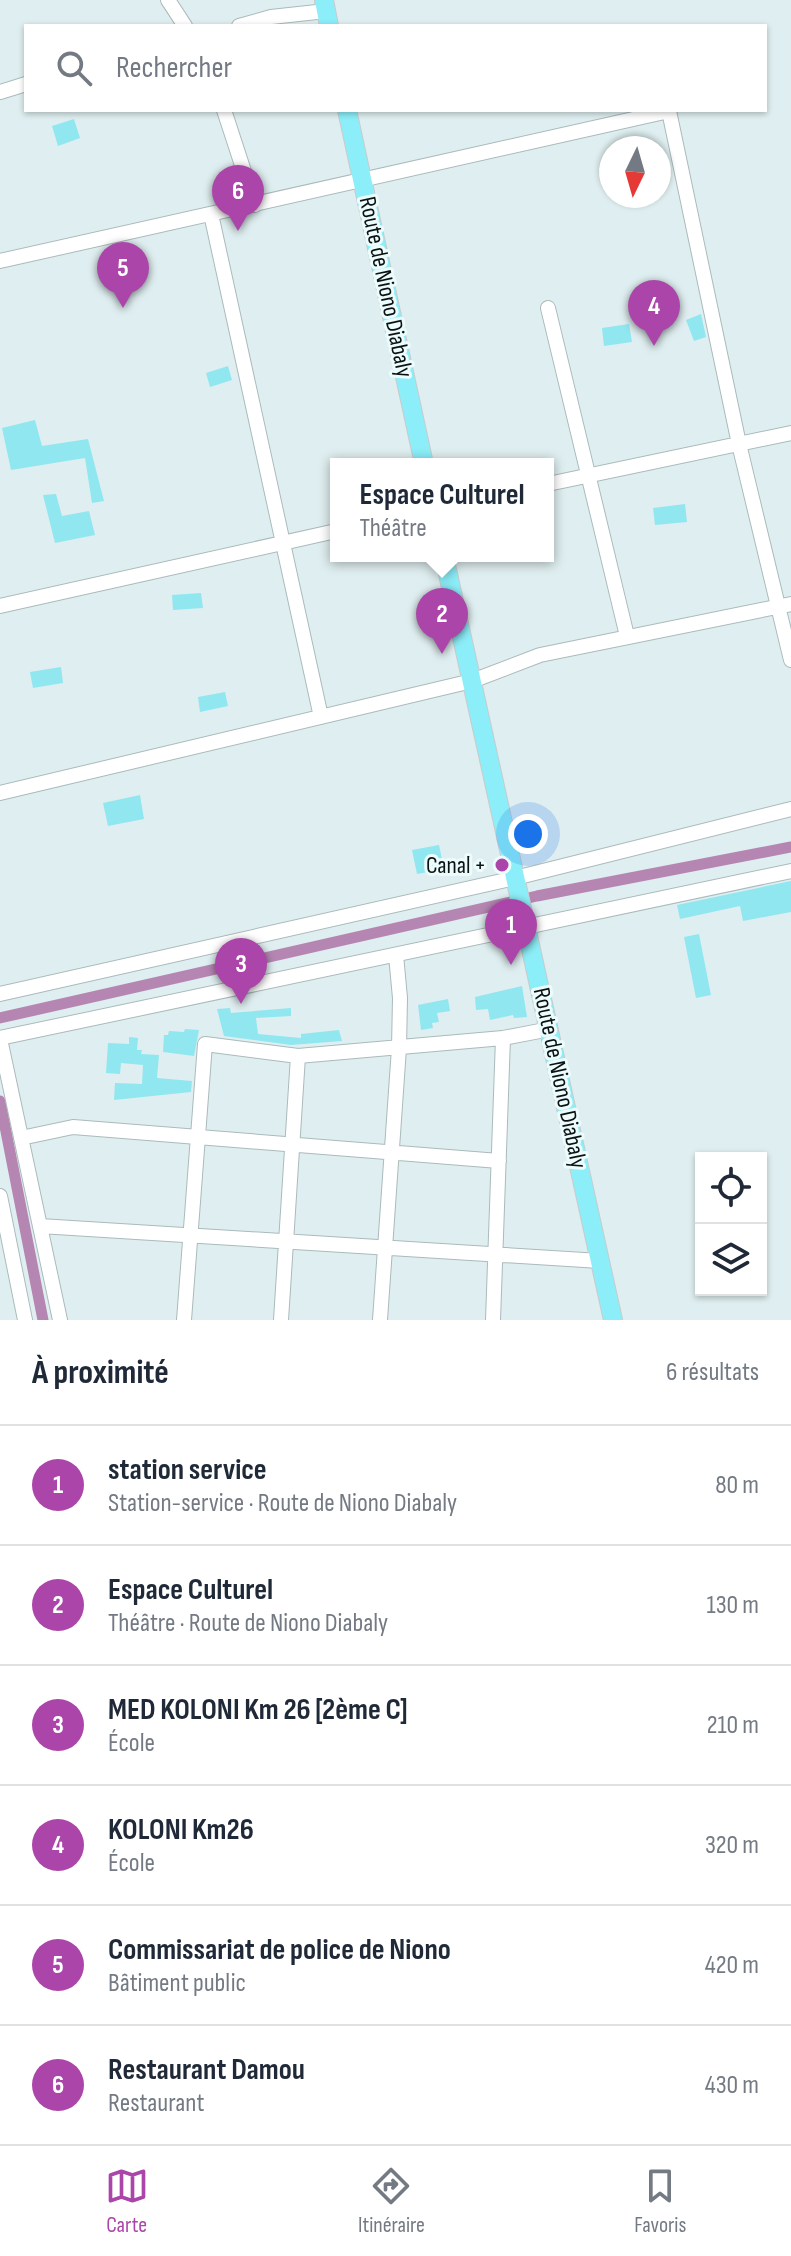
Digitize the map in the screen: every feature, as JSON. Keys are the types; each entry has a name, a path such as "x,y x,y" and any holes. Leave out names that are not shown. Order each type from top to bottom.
{"main road":[{"name":"Route de Niono Diabaly","path":"347,112 423,458"},
{"name":"Route de Niono Diabaly","path":"445,562 613,1320"}],"street":[{"path":"168,0 184,24"},
{"path":"246,24 271,17 327,12"},
{"path":"0,92 24,85"},
{"path":"225,112 255,205"},
{"path":"0,261 664,112"},
{"path":"669,112 739,444 785,605 791,660"},
{"path":"211,214 321,717"},
{"path":"548,308 591,475 627,636"},
{"path":"554,483 791,433"},
{"path":"0,606 330,532"},
{"path":"0,793 472,681 540,655 785,605"},
{"path":"0,994 516,882 791,809"},
{"path":"60,1320 0,1038 396,955 525,922 791,871"},
{"path":"380,1320 399,1048 400,998 396,955"},
{"path":"184,1320 205,1044 298,1056 503,1038 550,1029"},
{"path":"493,1320 503,1038"},
{"path":"281,1320 298,1056"},
{"path":"21,1138 73,1127 499,1161"},
{"path":"0,1196 25,1320"},
{"path":"40,1226 600,1261"}],"building":[{"path":"74,119 80,138 58,146 52,126"},
{"path":"701,314 706,337 694,341 686,320"},
{"path":"629,324 632,342 604,346 602,328"},
{"path":"228,366 232,380 210,387 206,373"},
{"path":"35,420 42,446 88,439 104,501 92,503 85,458 11,470 2,428"},
{"path":"56,494 62,516 89,511 95,535 55,543 43,495"},
{"path":"685,504 687,522 655,525 653,508"},
{"path":"201,593 203,608 173,610 172,595"},
{"path":"61,667 63,683 33,688 30,672"},
{"path":"225,692 228,706 200,712 198,697"},
{"path":"140,795 144,819 108,826 103,803"},
{"path":"439,845 444,869 417,874 412,850"},
{"path":"791,881 791,912 743,921 740,906 680,919 677,905"},
{"path":"699,934 711,995 696,998 684,937"},
{"path":"522,986 527,1017 514,1018 513,1015 490,1020 488,1009 476,1010 475,997"},
{"path":"448,999 450,1011 437,1013 439,1022 432,1023 433,1028 421,1030 418,1005"},
{"path":"230,1008 231,1013 291,1008 291,1016 256,1018 258,1034 301,1038 301,1034 339,1030 342,1041 291,1045 224,1036 217,1009"},
{"path":"185,1029 199,1030 194,1056 163,1052 164,1035 168,1035 169,1031 184,1032"},
{"path":"129,1037 138,1038 137,1050 142,1050 141,1054 159,1055 157,1078 192,1081 191,1092 114,1100 115,1083 142,1084 143,1065 121,1063 120,1074 106,1073 108,1043 129,1044"}],"waterway":[{"path":"0,1018 537,896 791,847"},
{"path":"0,1101 43,1320"}],"place":[{"name":"Restaurant Damou","path":"238,231"},
{"name":"Commissariat de police de Niono","path":"123,308"},
{"name":"KOLONI Km26","path":"654,346"},
{"name":"Espace Culturel","path":"442,654"},
{"name":"Canal +","path":"502,865"},
{"name":"station service","path":"511,965"},
{"name":"MED KOLONI Km 26 [2ème C]","path":"241,1004"}]}
